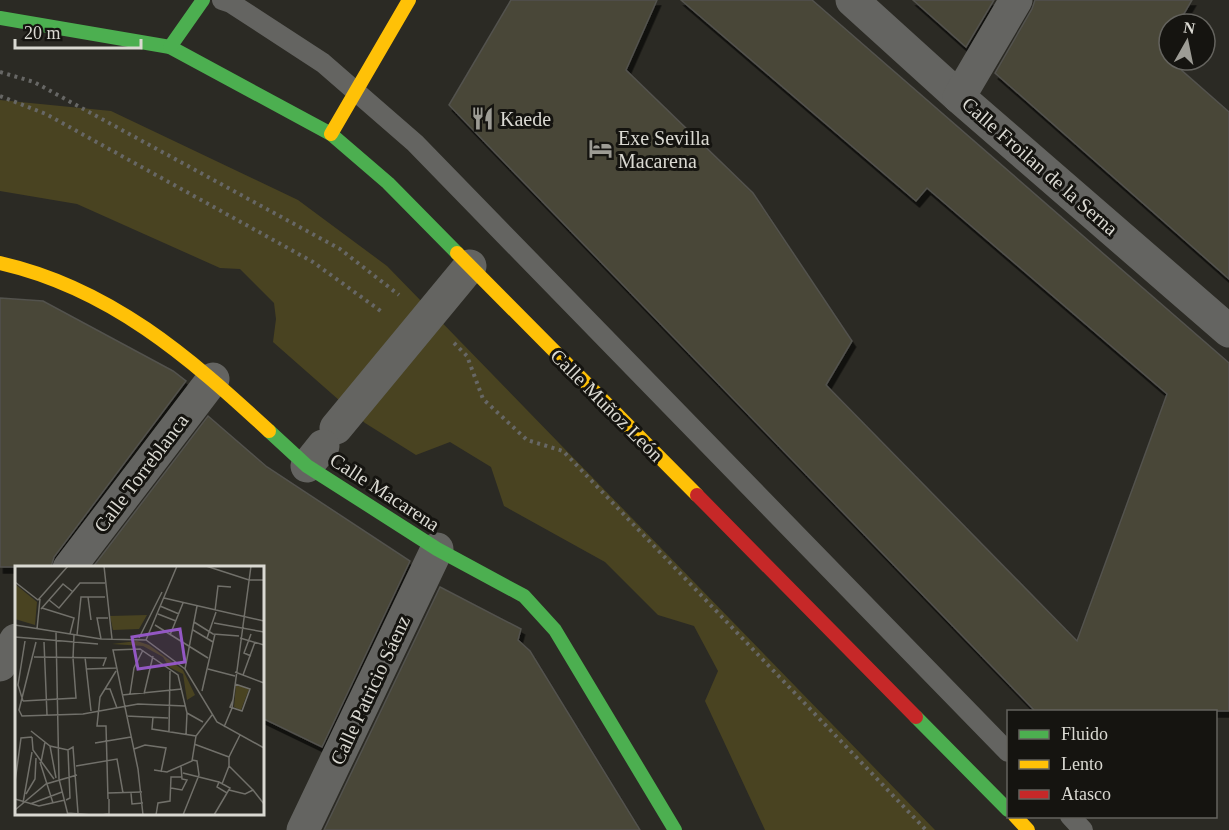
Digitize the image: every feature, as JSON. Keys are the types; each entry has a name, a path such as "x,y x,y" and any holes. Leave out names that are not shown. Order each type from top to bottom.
{"main road":[{"path":"170,47 203,0"},
{"path":"331,134 410,0"},
{"name":"Calle Muñoz León","path":"0,18 170,47 331,134 388,183 1007,809"},
{"name":"Calle Macarena","path":"0,263 26,269 87,294 154,332 213,379 322,447 437,549 524,596 555,630 675,830"},
{"path":"1017,818 1028,830"}],"street":[{"name":"Calle Froilan de la Serna","path":"852,0 959,97 1229,331"},
{"path":"959,97 1016,0"},
{"path":"322,447 470,266"},
{"name":"Calle Torreblanca","path":"70,566 213,379"},
{"name":"Calle Patricio Sáenz","path":"303,830 437,549"},
{"path":"0,665 15,642"}],"lane":[{"path":"222,0 231,3 323,63 415,143 1007,751"},
{"path":"1072,818 1083,830"}],"path":[{"path":"0,72 34,82 340,249 400,296"},
{"path":"0,96 46,114 313,262 389,317"},
{"path":"451,341 467,356 483,399 526,440 563,450 926,830"}],"shaded area":[{"path":"0,100 111,111 298,200 387,266 935,830 765,830 705,701 718,671 694,626 658,615 605,562 504,506 491,467 450,442 416,455 365,423 273,342 276,319 274,303 240,269 220,268 77,204 0,191"}],"building":[{"path":"511,0 657,0 626,70 753,193 852,341 826,385 1077,641 1167,394 927,188 916,201 681,0 812,0 1229,363 1229,711 1034,710 449,105"},
{"path":"913,0 994,0 966,47"},
{"path":"1035,0 1192,0 1185,12 1157,12 1157,72 1184,72 1229,112 1229,279 995,73"},
{"path":"0,298 43,301 173,371 186,381 54,557 51,566 0,567"},
{"path":"208,416 267,467 410,561 322,747 264,719 264,566 94,566"},
{"path":"440,587 521,629 518,640 530,651 640,830 324,830"}],"traffic: fast":[{"path":"170,47 203,0"},
{"path":"0,18 170,47 331,134 388,183 457,253"},
{"path":"269,431 307,466 437,549 524,596 555,630 675,830"},
{"path":"916,717 1007,809"}],"traffic: slow":[{"path":"331,134 409,0"},
{"path":"457,253 697,495"},
{"path":"0,263 40,274 77,289 146,329 209,377 269,431"},
{"path":"1017,818 1028,830"}],"traffic: jam":[{"path":"697,495 916,717"}],"place":[{"name":"Kaede","path":"482,119"},
{"name":"Exe Sevilla Macarena","path":"600,149"}]}
